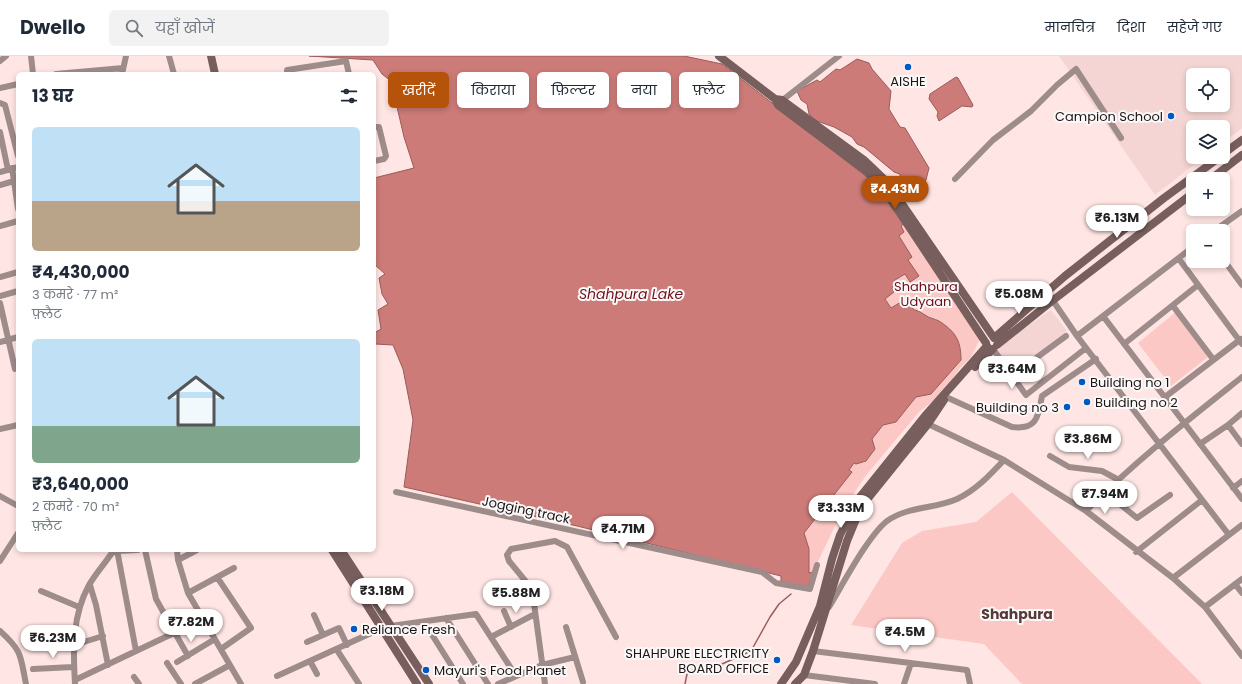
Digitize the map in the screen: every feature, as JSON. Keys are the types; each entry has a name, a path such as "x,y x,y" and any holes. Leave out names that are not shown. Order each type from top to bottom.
{"street":[{"path":"0,61 6,56"},
{"path":"31,56 33,72"},
{"path":"100,72 122,71 126,56"},
{"path":"169,56 173,72"},
{"path":"211,56 215,72"},
{"path":"719,56 778,102 864,160 887,182 1026,395 1086,348"},
{"path":"778,102 839,56"},
{"path":"287,72 287,70 346,61 349,72"},
{"path":"955,179 993,140 1031,111 1057,85 1076,69 1121,138"},
{"path":"0,88 16,84"},
{"path":"0,103 5,105 16,148"},
{"path":"376,127 379,127 386,156 384,159 376,161"},
{"path":"0,132 13,168 16,195"},
{"path":"1230,149 1242,140"},
{"path":"1220,172 1242,155"},
{"path":"795,684 804,675 813,651 823,609 832,559 840,535 860,497 925,416 992,344 1047,292 1164,198 1210,164"},
{"path":"0,172 13,168"},
{"path":"0,185 14,181"},
{"path":"823,609 846,541 861,507 928,424 946,397 992,344 1186,198"},
{"path":"1224,224 1242,211"},
{"path":"0,226 16,222"},
{"path":"1076,336 1186,253"},
{"path":"1165,397 1213,359 1241,341 1179,259"},
{"path":"1230,268 1242,285"},
{"path":"0,275 16,272"},
{"path":"1124,344 1198,285"},
{"path":"0,296 16,292"},
{"path":"1047,292 1076,336 1096,359 1229,535"},
{"path":"0,303 15,369"},
{"path":"1173,306 1213,359"},
{"path":"1103,316 1242,500"},
{"path":"1013,376 1066,336"},
{"path":"0,342 16,338"},
{"path":"946,397 1012,427 1024,428 1031,425 1038,418 1042,396 1096,359"},
{"path":"1086,511 1117,479 1159,443 1242,377"},
{"path":"1200,444 1228,425 1242,413"},
{"path":"928,424 1004,460 1086,511 1136,552 1173,578 1205,607 1241,653"},
{"path":"0,428 16,425"},
{"path":"1228,425 1242,444"},
{"path":"1050,456 1069,467 1102,471 1117,479"},
{"path":"781,684 796,662 823,609 876,532 900,513 956,499 983,482 1004,460"},
{"path":"1233,488 1242,481"},
{"name":"Jogging track","path":"396,492 762,572 776,583 810,589 817,565"},
{"path":"1105,492 1137,518 1170,495"},
{"path":"0,496 16,505"},
{"path":"1136,552 1202,500"},
{"path":"1173,578 1242,525"},
{"path":"0,561 16,536"},
{"path":"545,684 532,589 509,561 507,555 511,549 555,541 567,547 616,637"},
{"path":"115,552 90,585 79,607 74,630 73,667 75,682 174,633"},
{"path":"116,552 136,651"},
{"path":"145,552 156,599 188,656"},
{"path":"177,552 178,560 188,593 241,684"},
{"path":"178,560 192,552"},
{"path":"333,552 380,629 417,684"},
{"path":"342,552 429,684"},
{"path":"188,593 234,568"},
{"path":"217,577 251,628 221,649"},
{"path":"1205,607 1242,579"},
{"path":"1235,584 1242,593"},
{"path":"90,585 103,636 108,665"},
{"path":"41,591 79,607"},
{"path":"367,607 375,602"},
{"path":"504,610 511,626"},
{"path":"391,626 476,614 516,676"},
{"path":"491,637 535,614"},
{"path":"314,615 323,635"},
{"path":"446,618 488,684"},
{"path":"424,622 463,684"},
{"path":"566,627 583,682"},
{"path":"307,642 339,628 347,645"},
{"path":"277,676 337,650 380,629"},
{"path":"0,631 20,653 26,684"},
{"path":"74,645 103,636"},
{"path":"177,662 216,639"},
{"path":"337,650 359,684"},
{"path":"813,651 967,670 970,684"},
{"path":"498,684 542,665 575,657"},
{"path":"310,661 317,674"},
{"path":"167,663 181,684"},
{"path":"904,684 912,663"},
{"path":"198,683 230,665"},
{"path":"33,669 73,667"},
{"path":"804,675 831,681 875,684"},
{"path":"134,677 139,684"}],"shaded area":[{"name":"Campion School","path":"1059,56 1242,56 1242,128 1230,137 1230,120 1186,120 1186,164 1195,164 1155,195"},
{"path":"1051,310 1067,331 1007,376 992,351"}],"green space":[{"name":"Shahpura Udyaan","path":"904,224 980,339 971,357 960,368 943,393 919,412 867,474 843,509 813,572 809,573 804,533 851,472 849,470 854,463 866,461 875,449 872,439 883,425 896,422 916,397 931,394 961,360 939,321 924,315 920,311 904,308 901,302 891,308 885,298 894,281 905,274 910,282 908,260 912,257 899,236 900,226"},
{"path":"1176,312 1208,357 1171,386 1138,343"},
{"path":"1012,492 1202,684 1022,684 984,644 851,625 902,543 922,531 976,522"}],"water":[{"name":"Shahpura Lake","path":"309,56 684,56 722,64 732,72 679,72 679,108 739,108 739,77 872,181 904,224 901,226 904,232 899,236 912,257 908,260 919,276 910,282 905,274 895,280 897,284 892,288 894,292 885,299 891,308 901,302 904,308 910,304 914,310 939,321 950,329 959,342 961,360 931,394 916,397 896,422 883,425 872,439 875,449 866,461 856,464 854,463 849,470 852,472 804,533 809,549 809,573 813,572 808,587 781,583 781,576 577,526 404,487 413,420 403,369 393,345 376,344 376,332 381,329 378,310 388,304 382,294 379,278 385,274 376,266 376,178 414,168 404,137 397,108 449,108 449,72 388,72 388,79 382,74 373,60"},
{"path":"857,59 869,63 872,69 891,91 889,109 900,127 905,128 929,168 926,180 919,188 901,188 904,177 900,178 900,174 894,172 864,147 857,144 852,137 834,127 817,121 809,114 807,104 801,100 797,91 817,80 820,82 836,69 840,70"},
{"path":"956,77 973,105 972,107 962,106 939,121 937,116 938,112 929,99 930,94"}],"waterway":[{"path":"685,684 687,674 697,667 722,664 751,651 779,604 791,594"}],"place":[{"name":"AISHE","path":"908,67"},
{"name":"Campion School","path":"1171,116"},
{"name":"Building no 1","path":"1082,382"},
{"name":"Building no 2","path":"1087,402"},
{"name":"Building no 3","path":"1067,407"},
{"name":"Reliance Fresh","path":"354,629"},
{"name":"SHAHPURE ELECTRICITY BOARD OFFICE","path":"777,660"},
{"name":"Mayuri's Food Planet","path":"426,670"}],"district":[{"name":"Shahpura","path":"1017,614"}]}
